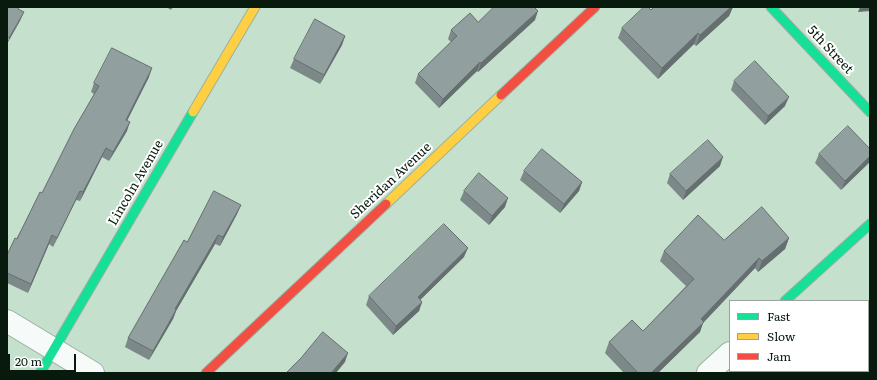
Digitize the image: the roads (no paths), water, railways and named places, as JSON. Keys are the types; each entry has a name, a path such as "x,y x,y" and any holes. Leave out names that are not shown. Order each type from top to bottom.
{"street":[{"name":"Lincoln Avenue","path":"40,373 255,7"},
{"name":"Sheridan Avenue","path":"206,373 595,7"},
{"name":"5th Street","path":"771,7 870,112"},
{"path":"786,300 870,224"},
{"path":"7,321 54,348 93,373"},
{"path":"708,373 729,354"}]}
